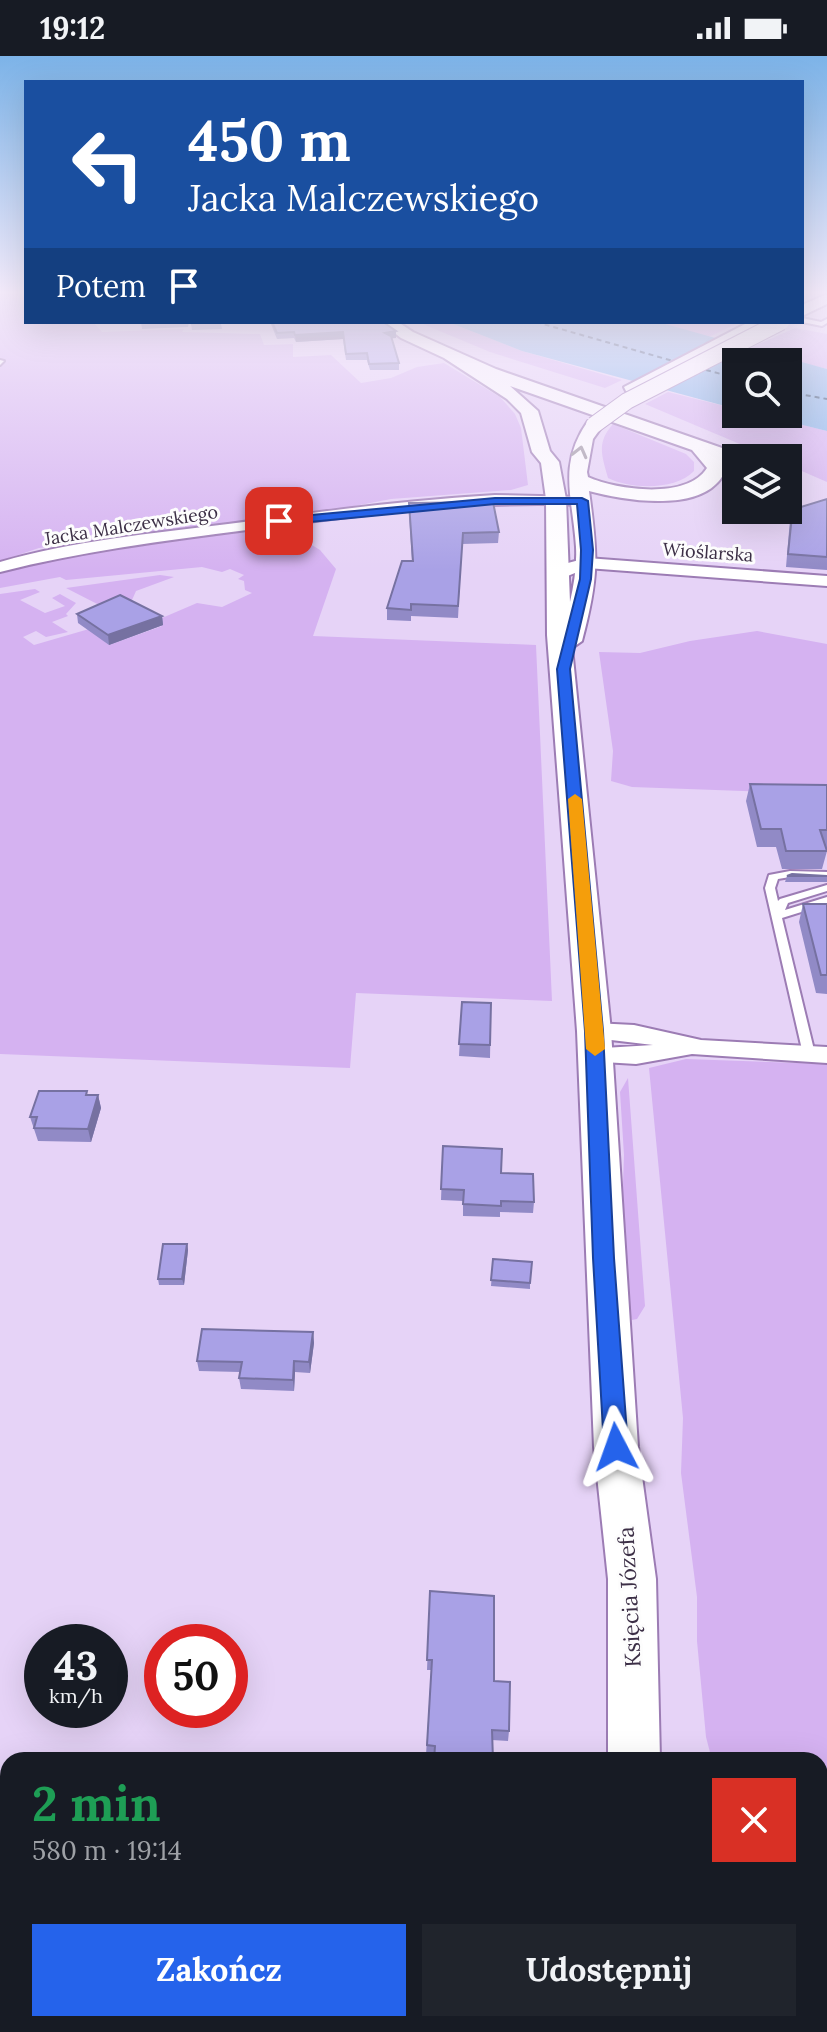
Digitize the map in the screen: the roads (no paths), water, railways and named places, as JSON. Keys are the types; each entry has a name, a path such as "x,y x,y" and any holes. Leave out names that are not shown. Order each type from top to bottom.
{"main road":[{"name":"Księcia Józefa","path":"496,385 523,403 534,422 541,452 550,462 556,499 563,669 595,1043 611,1372 632,1579 634,1752"},
{"name":"Księcia Józefa","path":"529,385 722,455"},
{"path":"550,462 576,427 609,399 636,385"},
{"path":"576,427 658,385"},
{"name":"Księcia Józefa","path":"563,669 583,596 587,563 576,427"},
{"path":"581,491 675,493 696,488 710,481 717,468 700,448"},
{"path":"581,491 677,504 722,495"}],"street":[{"path":"556,499 581,491"},
{"name":"Jacka Malczewskiego","path":"0,567 65,551 279,521 435,505 556,499"},
{"path":"559,542 571,556 587,563"},
{"name":"Wioślarska","path":"558,575 569,567 587,563 827,581"},
{"path":"595,1043 636,1056 701,1048 818,1054"}],"lane":[{"path":"818,1054 770,888 773,877 827,875"},
{"path":"776,916 784,901 827,888"},
{"path":"776,916 827,900"}],"water":[{"path":"648,385 722,385 722,405"},
{"path":"802,385 827,385 827,431 802,425"}]}
